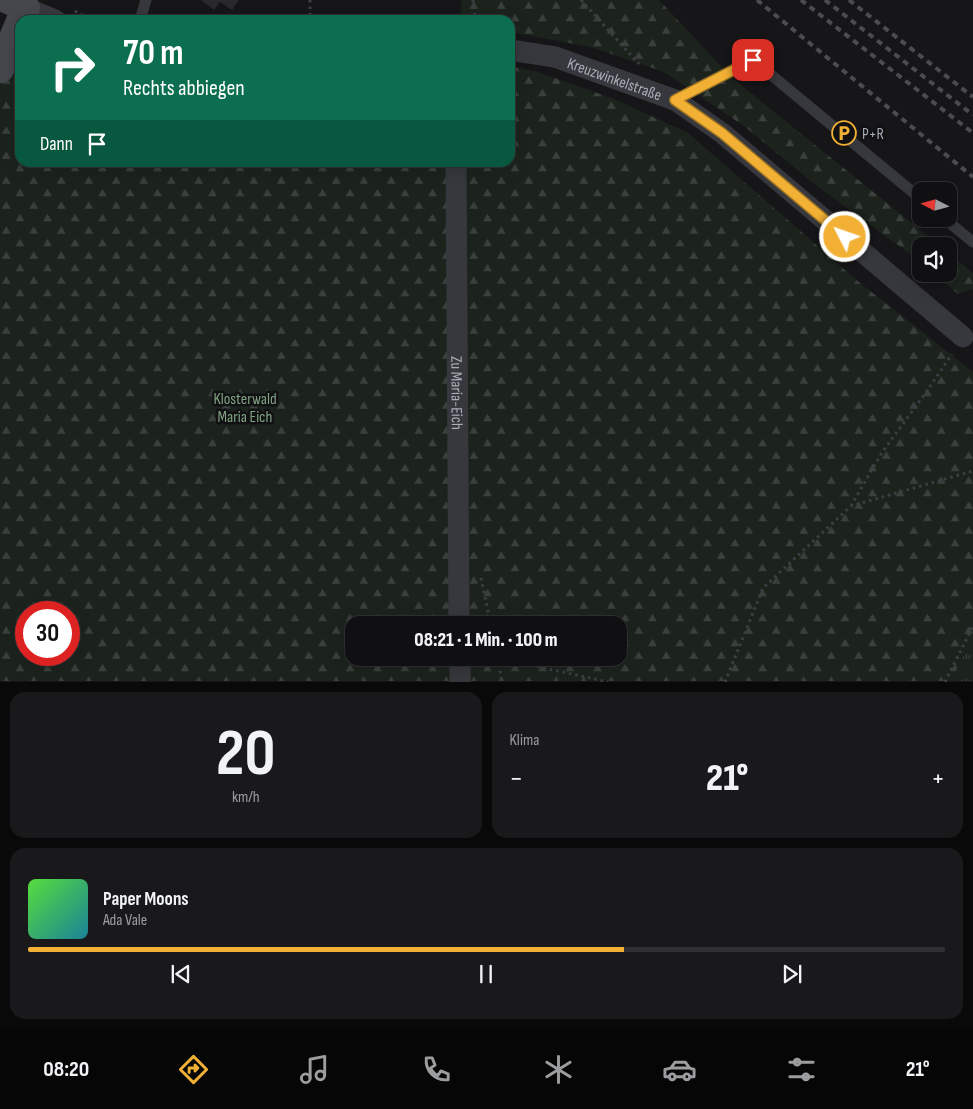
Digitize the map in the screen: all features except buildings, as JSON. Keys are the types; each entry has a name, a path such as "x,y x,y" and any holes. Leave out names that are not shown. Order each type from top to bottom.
{"main road":[{"path":"0,69 15,27"}],"street":[{"path":"21,10 62,14"},
{"name":"Kreuzwinkelstraße","path":"515,51 555,57 675,100 722,133 968,334"},
{"name":"Zu Maria-Eich","path":"456,167 459,616"},
{"path":"460,666 460,682"}],"lane":[{"path":"142,15 146,0"},
{"path":"675,100 753,60 912,192"},
{"path":"956,228 973,242"}],"path":[{"path":"310,0 310,15"},
{"path":"474,0 475,15"},
{"path":"581,0 641,67"},
{"path":"62,14 83,15"},
{"path":"725,682 764,588 851,506 881,454 968,334"},
{"path":"851,506 973,471"},
{"path":"481,576 489,616"},
{"path":"945,682 973,626"},
{"path":"499,666 502,682"},
{"path":"535,666 608,682"}],"green space":[{"path":"462,0 659,0 730,76 912,223 912,228 918,228 929,237 912,237 912,255 817,186 744,126 664,72 591,47 515,33 515,15 460,15"},
{"name":"Klosterwald Maria Eich","path":"0,55 15,60 15,167 515,167 515,67 538,72 614,99 688,133 860,283 973,372 973,638 951,681 0,681"},
{"path":"957,260 973,273 973,289 958,294 945,282 957,282"},
{"path":"973,638 973,681 951,681"}],"railway":[{"path":"757,0 973,177"},
{"path":"801,0 973,133"},
{"path":"825,0 973,115"},
{"path":"849,0 973,97"}],"place":[{"name":"P+R","path":"844,133"}],"route":[{"path":"753,60 675,100 722,133 845,237"}]}
